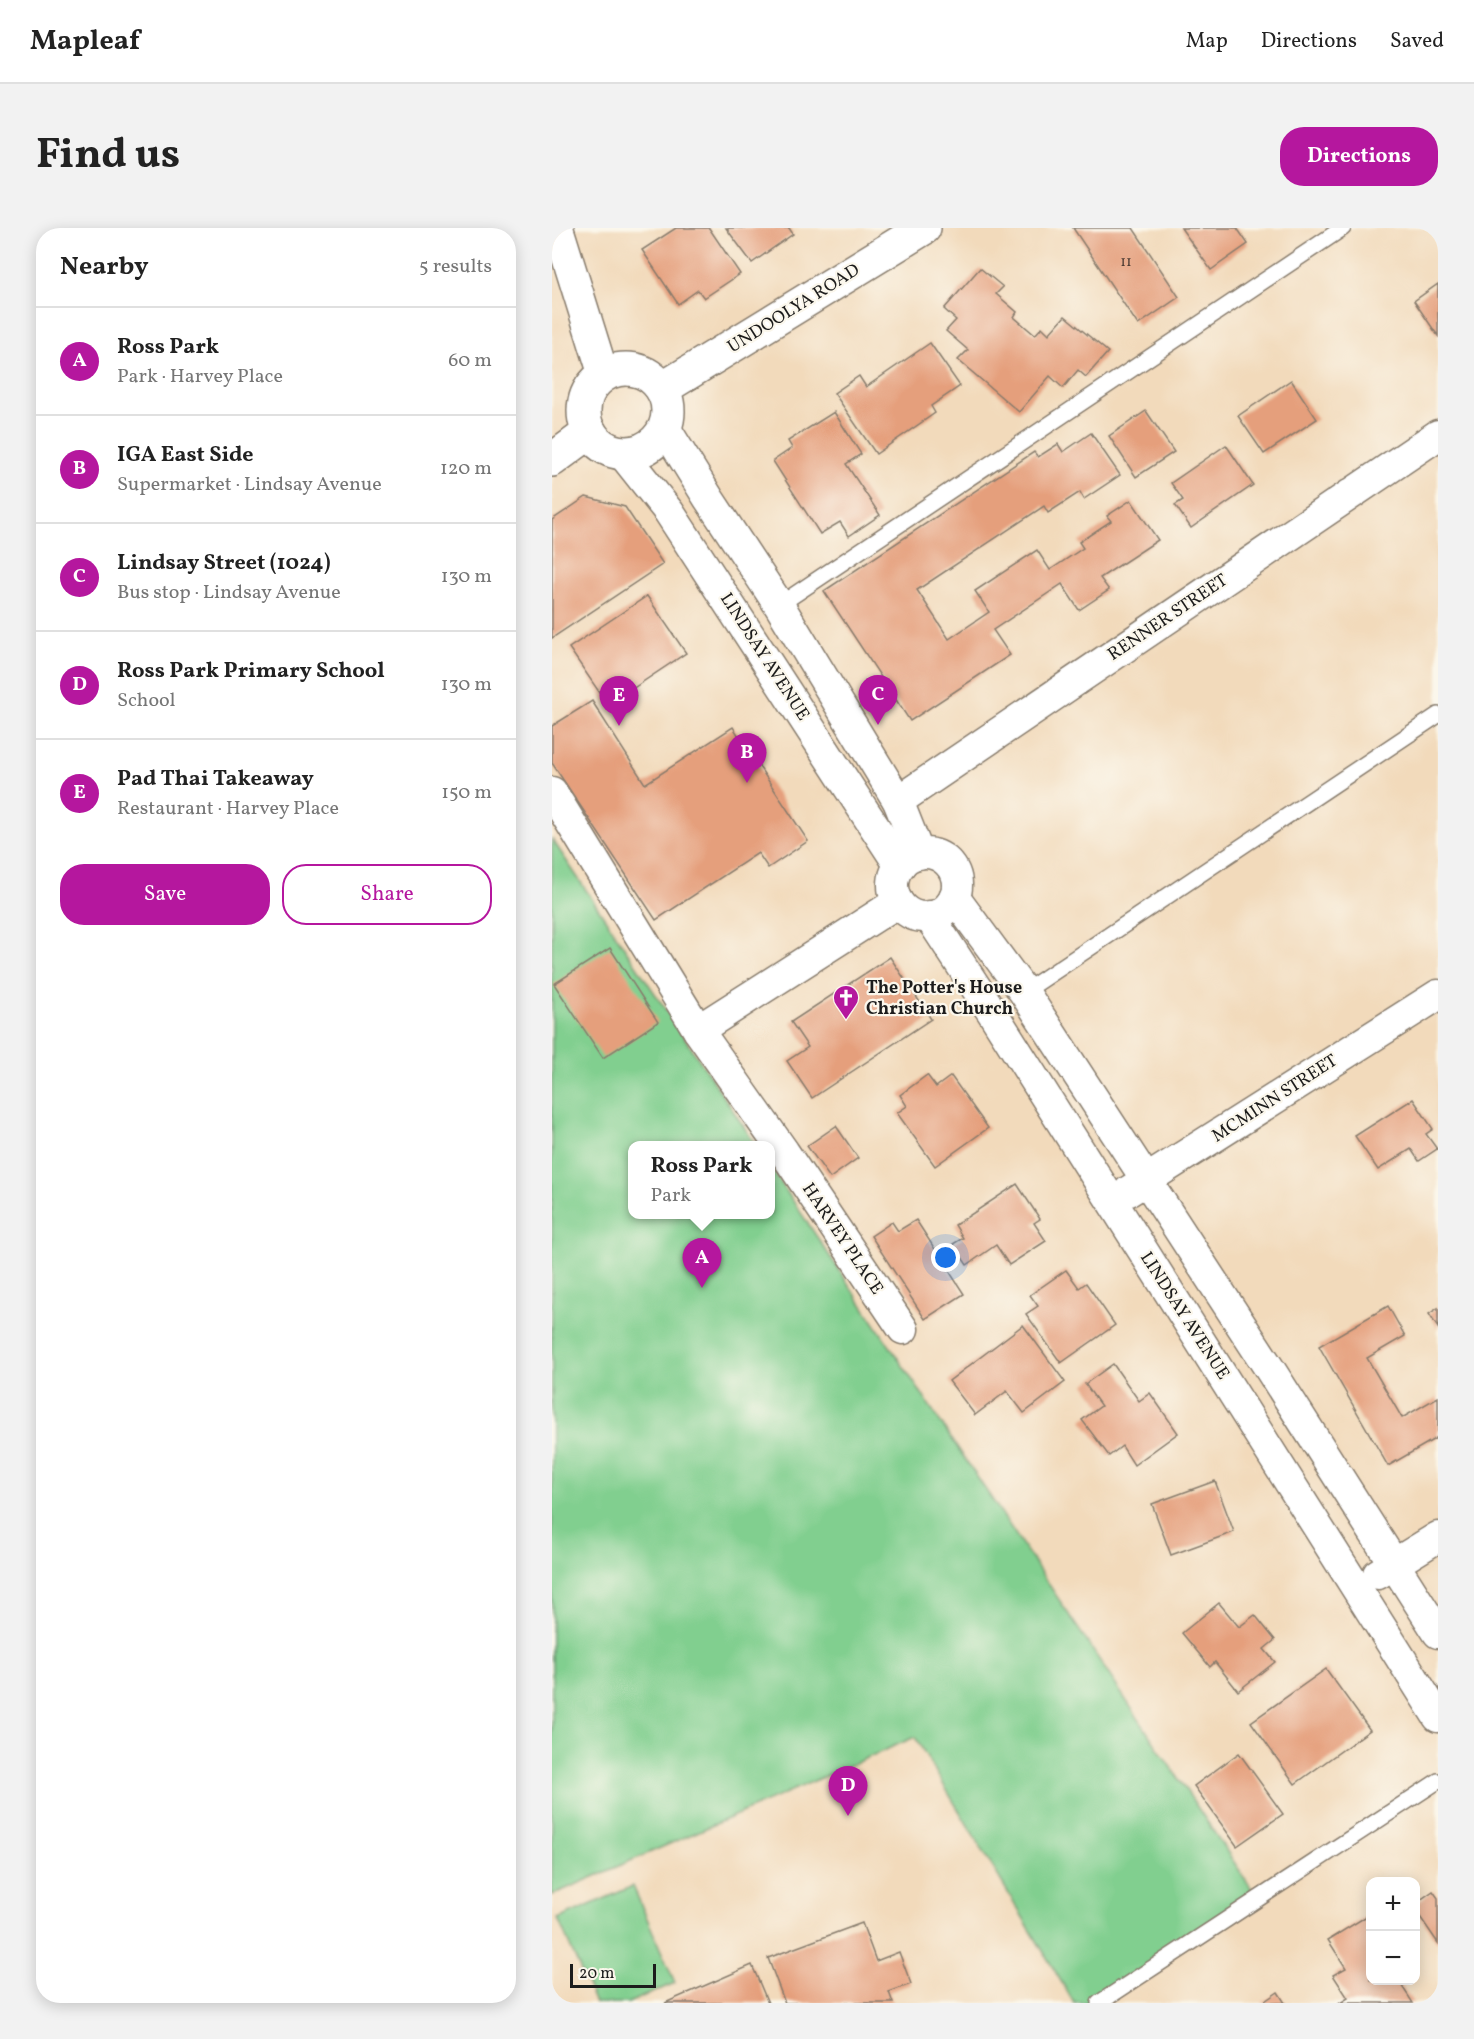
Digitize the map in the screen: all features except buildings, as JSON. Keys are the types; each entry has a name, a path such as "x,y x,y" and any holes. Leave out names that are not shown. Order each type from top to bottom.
{"main road":[{"name":"UNDOOLYA ROAD","path":"663,389 924,228"},
{"path":"630,369 642,372 654,379 663,389 668,401 669,414 665,428 658,439 648,447 636,452 622,453 598,442 590,432 585,420 584,407 594,384 604,376 616,370 630,369"},
{"path":"552,460 590,432"}],"street":[{"path":"558,228 604,376"},
{"name":"LINDSAY AVENUE","path":"665,428 779,605 898,801 910,860"},
{"name":"RENNER STREET","path":"898,801 1438,435"},
{"name":"LINDSAY AVENUE","path":"622,453 669,512 910,860"},
{"name":"HARVEY PLACE","path":"552,792 698,1030 784,1152 903,1329"},
{"path":"929,854 938,856 953,869 957,888 948,907 940,913 919,916 909,913 898,902 893,890 893,881 910,860 929,854"},
{"path":"954,897 1024,992 1438,1633"},
{"path":"698,1030 898,902"},
{"name":"LINDSAY AVENUE","path":"929,916 1357,1586 1438,1717"},
{"name":"MCMINN STREET","path":"1111,1201 1146,1182 1438,995"},
{"path":"1357,1586 1438,1536"}],"lane":[{"path":"779,605 1343,228"},
{"path":"1024,992 1438,716"},
{"path":"1099,2003 1438,1781"}],"green space":[{"path":"552,839 753,1141 628,1141 628,1219 775,1219 775,1174 1258,1898 1095,2003 1074,2003 915,1737 552,1895"},
{"path":"633,1886 675,1983 628,2003 595,2003 558,1919"}],"place":[{"name":"Lindsay Street (1024)","path":"878,725"},
{"name":"Pad Thai Takeaway","path":"619,726"},
{"name":"IGA East Side","path":"747,783"},
{"name":"The Potter's House Christian Church","path":"846,1021"},
{"name":"Ross Park","path":"702,1288"},
{"name":"Ross Park Primary School","path":"848,1816"}]}
